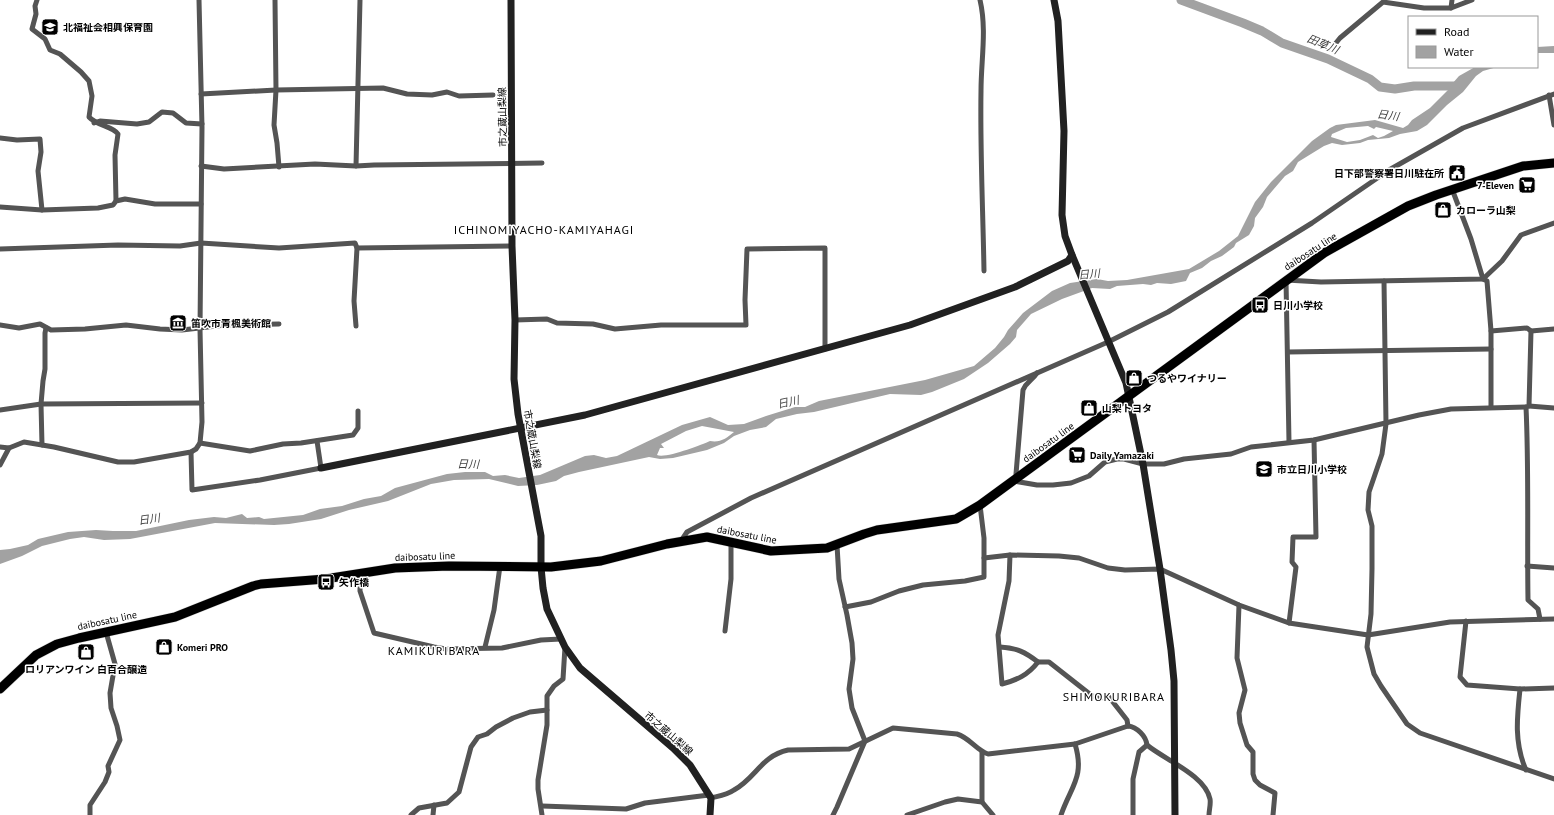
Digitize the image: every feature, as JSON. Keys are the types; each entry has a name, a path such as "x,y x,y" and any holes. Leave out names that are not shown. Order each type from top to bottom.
{"highway":[{"name":"daibosatu line","path":"0,689 27,662 44,650 68,640 175,617 253,586 360,574 395,568 500,566 541,567 601,561 680,542 707,538 772,551 827,548 877,530 956,519 980,505 1015,480 1324,253 1408,206 1452,189 1523,166 1554,163"}],"street":[{"path":"37,0 35,6 36,14 32,29 45,39 50,50 60,54 82,72 90,81 92,96 89,116 94,123 113,130 118,134 115,155 116,202"},
{"path":"0,447 9,448 24,442 118,462 134,462 191,452 196,449 200,443 202,403 200,328 202,124 199,0"},
{"path":"275,0 276,90 274,125 278,143 279,167"},
{"path":"356,166 360,0"},
{"name":"市之蔵山梨線","path":"511,0 513,164 512,246 515,320 514,379 518,414 541,536 541,567 547,609 565,647 575,662 586,674 687,761 710,797"},
{"path":"980,0 984,14 984,38 980,90 984,271"},
{"path":"1054,0 1058,21 1064,131 1062,215 1065,236 1126,383 1143,464 1160,569 1173,673 1175,815"},
{"path":"1451,8 1452,0"},
{"path":"1331,49 1340,38 1383,2 1424,8 1451,8 1472,0"},
{"path":"201,94 276,90 383,88 407,94 432,95 447,92 459,96 493,95"},
{"path":"680,542 686,532 751,498 1108,342 1168,312 1312,223 1389,170 1463,128 1552,94 1554,125"},
{"path":"94,123 100,121 137,124 149,122 162,112 173,113 186,123 202,124"},
{"path":"0,138 17,140 40,139 41,152 38,171 42,210"},
{"path":"201,166 224,169 316,164 356,166 374,164 542,163"},
{"path":"1452,189 1471,239 1483,280"},
{"path":"0,208 42,210 98,208 113,205 116,202 125,199 155,204 201,204"},
{"path":"1483,280 1502,260 1521,235 1554,223"},
{"path":"0,249 118,245 180,246 201,243 279,248 355,243 357,248 354,301 356,326"},
{"path":"357,248 512,246"},
{"path":"515,320 547,319 557,324 593,324 615,329 661,325 746,325 745,300 747,248 825,248 825,348"},
{"path":"191,452 192,490 260,480 592,413 910,325 1015,286 1068,261 1072,255"},
{"path":"1289,442 1286,280 1321,282 1487,281 1491,331 1491,407"},
{"path":"1384,281 1386,424 1382,454 1369,492 1368,510 1372,526 1372,569 1371,614 1367,647 1374,674 1406,724 1420,733 1554,779"},
{"path":"0,325 19,328 40,324 51,330 85,329 126,325 160,329 200,328 225,325 279,324"},
{"path":"42,445 41,404 45,369 46,328"},
{"path":"1491,331 1527,328 1531,331 1554,329"},
{"path":"1531,331 1527,491 1528,600 1538,609 1540,619"},
{"path":"1288,352 1491,349"},
{"path":"1038,372 1034,378 1026,384 1023,390 1015,480 1037,485 1053,486 1071,483 1089,476 1105,462 1117,459 1124,459 1143,464 1164,464 1184,459 1231,454 1251,446 1314,440 1451,409 1528,406 1554,408"},
{"path":"0,410 41,404 202,403"},
{"path":"200,443 250,451 283,444 317,441 352,435 358,428 358,411"},
{"path":"1289,623 1296,567 1292,562 1293,537 1316,537 1314,440"},
{"path":"317,441 321,468"},
{"path":"0,465 9,448"},
{"path":"845,607 871,602 899,591 923,585 965,581 984,577 983,527 980,505"},
{"path":"725,631 731,579 731,542"},
{"path":"832,815 837,807 865,741 852,708 850,695 854,659 839,579 837,545"},
{"path":"1010,555 1009,581 998,635 1002,684 1019,679 1038,662"},
{"path":"984,558 1010,555 1059,556 1079,558 1108,568 1125,570 1160,569 1239,605 1289,623 1368,635 1450,622 1554,619"},
{"path":"485,647 494,610 500,566"},
{"path":"1528,566 1554,568"},
{"path":"360,574 360,591 374,633 446,649 485,647 502,648 541,640 561,639"},
{"path":"1239,605 1237,658 1245,690 1239,713 1240,723 1247,745 1252,752 1253,774 1255,780 1260,785 1276,793 1273,815"},
{"path":"1466,621 1460,677 1467,685 1520,689 1554,688"},
{"path":"90,815 90,805 106,782 109,772 108,766 120,740 111,708 110,693 114,664 106,632"},
{"path":"542,815 538,780 547,725 547,696 563,679 565,647"},
{"path":"1000,647 1019,650 1026,653 1038,662 1049,662 1091,695 1097,698 1109,697 1127,720 1128,726"},
{"path":"1520,689 1517,715 1518,751 1526,770"},
{"path":"411,815 419,808 447,802 459,792 470,747 478,737 487,734 496,727 513,718 530,712 547,710"},
{"path":"542,806 626,809 645,803 722,796 735,790 766,760 779,752 788,750 849,749 893,728 957,734 972,742 982,752 997,754 1075,744 1131,726 1144,735 1147,740 1147,745 1196,778 1206,789 1210,800 1209,815"},
{"path":"1062,815 1076,784 1079,757 1075,744"},
{"path":"1133,815 1134,779 1139,752 1147,745"},
{"path":"982,752 982,802 993,815"},
{"path":"710,797 710,815"},
{"path":"907,815 958,799 982,802"},
{"path":"433,815 434,805"}],"water":[{"path":"1554,46 1554,53 1538,53 1538,47"},
{"path":"1473,68 1494,68 1483,71 1476,76 1463,92 1447,105 1427,125 1417,131 1400,134 1389,138 1368,140 1360,143 1342,145 1332,143 1324,146 1298,162 1293,171 1285,176 1267,197 1263,207 1255,218 1254,226 1249,235 1236,243 1234,247 1222,256 1211,261 1202,268 1190,273 1186,281 1171,284 1157,283 1151,285 1143,284 1117,286 1110,289 1092,288 1062,299 1031,314 1017,330 1016,337 1010,344 988,363 964,379 932,392 921,395 890,394 814,412 797,414 776,419 766,427 750,430 734,436 724,443 707,450 673,458 660,459 649,457 579,472 564,476 556,481 537,485 518,486 489,479 454,480 431,484 388,501 349,510 321,519 274,525 215,523 130,539 104,540 84,537 42,546 22,556 0,564 0,550 28,545 38,539 68,532 96,530 136,531 189,520 214,517 226,518 242,514 247,518 259,517 264,519 303,515 320,509 342,506 364,499 381,496 395,488 447,474 485,472 493,476 505,475 519,478 540,475 585,456 594,455 606,458 617,456 682,425 710,417 728,425 744,424 795,407 805,407 819,401 925,380 974,366 995,348 1023,313 1052,291 1070,283 1097,279 1108,281 1127,280 1189,269 1219,251 1238,236 1255,202 1271,182 1312,141 1330,128 1336,125 1375,120 1403,128 1430,108 1449,89 1444,86 1452,84 1459,76","holes":["1368,126 1374,129 1376,127 1393,131 1378,138 1373,135 1360,140 1347,142 1331,137 1332,134 1346,128","702,426 734,432 720,441 710,441 675,453 661,456 657,455 660,448 664,448 661,444 686,431"]}],"waterway":[{"name":"田草川","path":"1181,0 1262,31 1282,43 1328,59 1370,79 1380,87 1395,89 1414,86 1455,86"}],"place":[{"name":"北福祉会相興保育園","path":"50,27"},
{"name":"日下部警察署日川駐在所","path":"1457,173"},
{"name":"7-Eleven","path":"1527,185"},
{"name":"カローラ山梨","path":"1443,210"},
{"name":"日川小学校","path":"1260,305"},
{"name":"笛吹市青楓美術館","path":"178,323"},
{"name":"つるやワイナリー","path":"1134,378"},
{"name":"山梨トヨタ","path":"1089,408"},
{"name":"Daily Yamazaki","path":"1077,455"},
{"name":"市立日川小学校","path":"1264,469"},
{"name":"矢作橋","path":"326,582"},
{"name":"Komeri PRO","path":"164,647"},
{"name":"ロリアンワイン 白百合醸造","path":"86,652"}],"district":[{"name":"ICHINOMIYACHO-KAMIYAHAGI","path":"544,230"},
{"name":"KAMIKURIBARA","path":"434,651"},
{"name":"SHIMOKURIBARA","path":"1114,697"}],"water label":[{"name":"日川","path":"1388,115"},
{"name":"日川","path":"1089,274"},
{"name":"日川","path":"788,402"},
{"name":"日川","path":"468,464"},
{"name":"日川","path":"149,519"}]}
